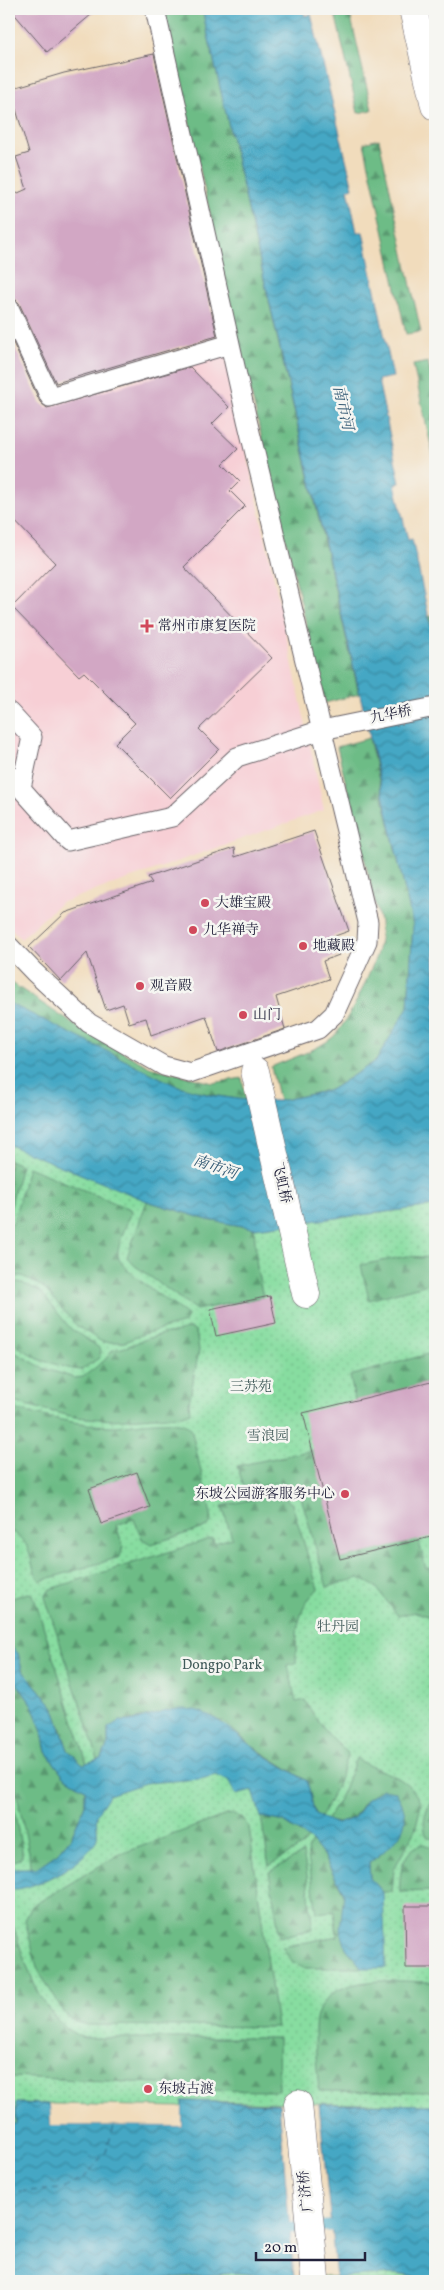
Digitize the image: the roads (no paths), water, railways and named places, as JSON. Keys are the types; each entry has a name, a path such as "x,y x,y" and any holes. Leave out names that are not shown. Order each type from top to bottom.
{"street":[{"path":"413,9 435,106"},
{"name":"飞虹桥","path":"255,1071 306,1294"},
{"name":"广济桥","path":"298,2104 315,2278"}],"lane":[{"path":"9,946 89,1023 164,1066 190,1073 318,1029 334,1014 367,941 368,922 230,344 155,9"},
{"path":"9,308 50,397 230,344"},
{"name":"九华桥","path":"15,782 68,840 172,817 237,757 322,730 435,707"},
{"path":"9,712 32,737 15,782"}],"water":[{"name":"南市河","path":"202,9 303,9 305,16 311,14 353,188 348,189 357,232 363,232 393,377 378,380 400,483 395,484 408,540 412,539 435,646 435,1206 254,1228 208,1220 147,1201 9,1145 9,1003 175,1085 210,1095 246,1100 279,1101 330,1090 376,1061 408,1007 413,925"},
{"path":"9,1645 18,1653 22,1670 53,1706 68,1750 83,1764 102,1758 108,1743 108,1728 119,1721 135,1720 169,1710 186,1709 196,1710 212,1717 263,1754 307,1781 315,1815 337,1824 354,1818 367,1799 383,1789 395,1791 405,1814 401,1833 388,1848 369,1863 370,1878 383,1892 386,1968 362,1968 346,1948 340,1929 344,1893 323,1855 312,1841 284,1822 261,1817 253,1791 236,1795 228,1781 216,1775 201,1779 145,1783 109,1795 97,1816 96,1840 89,1851 56,1875 30,1886 9,1889 9,1865 13,1868 36,1868 58,1853 71,1837 85,1805 85,1789 64,1776 46,1752 42,1731 32,1705 9,1672"},
{"path":"182,2101 279,2104 294,2278 237,2273 129,2281 9,2281 9,2124 16,2124 16,2103 50,2104 51,2125 182,2126"},
{"path":"319,2104 435,2105 435,2280 395,2274 336,2278"}],"waterway":[{"path":"275,2229 346,2225"}],"place":[{"name":"常州市康复医院","path":"147,626"},
{"name":"大雄宝殿","path":"205,903"},
{"name":"九华禅寺","path":"193,930"},
{"name":"地藏殿","path":"303,946"},
{"name":"观音殿","path":"140,986"},
{"name":"山门","path":"243,1015"},
{"name":"东坡公园游客服务中心","path":"345,1494"},
{"name":"东坡古渡","path":"148,2089"}],"park label":[{"name":"三苏苑","path":"251,1387"},
{"name":"雪浪园","path":"268,1436"},
{"name":"牡丹园","path":"338,1627"},
{"name":"Dongpo Park","path":"222,1665"}]}
